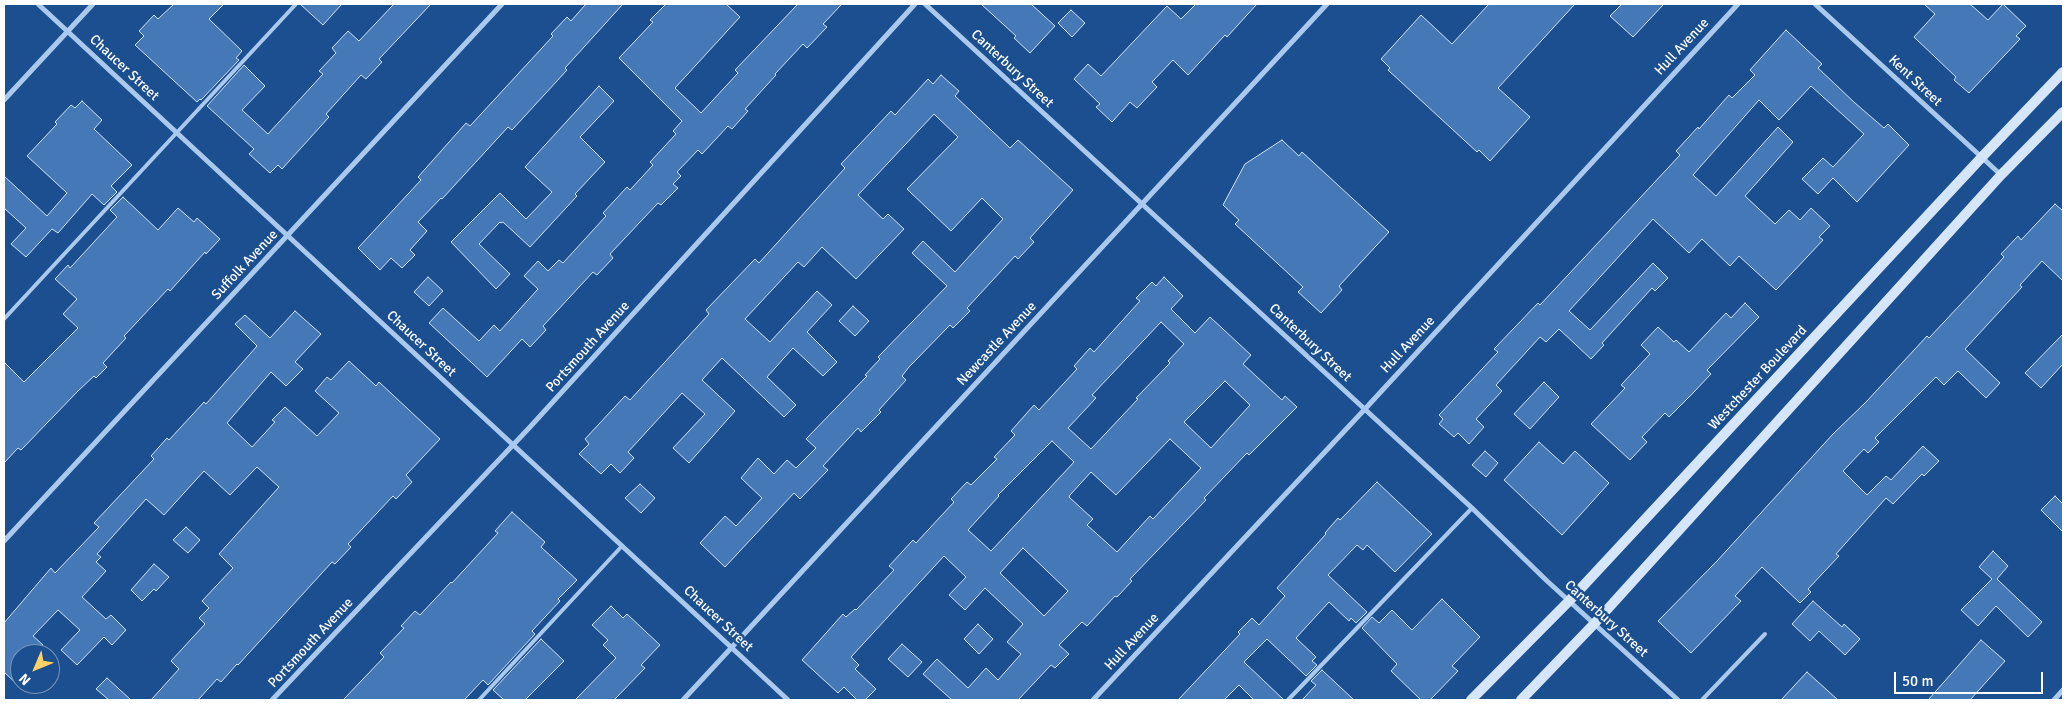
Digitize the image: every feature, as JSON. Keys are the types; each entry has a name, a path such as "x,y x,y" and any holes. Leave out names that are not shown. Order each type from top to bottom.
{"street":[{"name":"Chaucer Street","path":"38,4 788,700"},
{"path":"4,100 93,4"},
{"name":"Suffolk Avenue","path":"4,541 502,4"},
{"name":"Portsmouth Avenue","path":"272,700 514,445 915,4"},
{"name":"Canterbury Street","path":"925,4 1678,700"},
{"name":"Newcastle Avenue","path":"684,700 1327,4"},
{"name":"Hull Avenue","path":"1093,700 1365,409 1738,4"},
{"name":"Kent Street","path":"1815,4 2001,175"},
{"name":"Westchester Boulevard","path":"1471,700 1570,600 2063,72"},
{"path":"1521,700 1594,624 2001,175 2063,112"},
{"path":"2054,700 2063,690"}],"lane":[{"path":"4,319 296,4"},
{"path":"1288,700 1472,508"},
{"path":"479,700 622,546"},
{"path":"1702,700 1764,634"}],"building":[{"path":"174,4 224,4 209,19 242,51 236,58 239,60 197,102 135,45 144,36 139,31 154,15 158,19"},
{"path":"300,4 342,4 323,25"},
{"path":"394,4 431,4 379,59 382,62 366,79 361,75 326,114 329,117 282,169 278,165 270,173 249,154 254,149 207,106 244,65 265,86 242,110 268,134 323,74 319,71 336,53 332,48 348,31 359,41"},
{"path":"586,4 623,4 565,68 567,70 512,130 508,127 442,199 418,222 427,231 410,250 415,255 402,268 391,258 380,270 358,248 421,180 418,177 466,123 470,126 553,36 551,34 567,17 571,21"},
{"path":"666,4 726,4 740,17 675,88 701,113 738,73 735,70 798,4 842,4 823,24 827,27 807,48 803,44 775,74 745,109 748,111 732,129 728,126 702,154 698,150 677,172 681,176 673,184 678,188 661,205 658,203 610,254 613,258 597,275 593,272 543,326 546,330 530,347 522,339 487,377 429,323 443,308 479,341 494,325 500,331 538,289 524,276 538,261 548,271 559,260 563,263 606,216 603,213 627,187 630,190 653,165 650,162 676,134 673,131 682,121 619,58 653,22 650,20"},
{"path":"981,4 1031,4 1055,26 1030,53 1014,38 1016,36"},
{"path":"1196,4 1257,4 1188,75 1173,60 1152,82 1157,87 1137,108 1130,102 1112,122 1096,107 1100,104 1074,79 1088,64 1101,76 1167,6 1181,19"},
{"path":"1489,4 1575,4 1498,88 1530,117 1490,161 1479,150 1477,152 1388,70 1390,68 1381,59 1421,15 1452,44"},
{"path":"1622,4 1664,4 1633,37 1610,16"},
{"path":"1924,4 1970,4 1988,20 2003,4 2026,26 2016,36 2020,39 1969,93 1954,80 1956,77 1914,37 1935,14"},
{"path":"1071,10 1085,23 1072,37 1058,23"},
{"path":"1786,30 1822,64 1818,68 1855,103 1884,128 1888,124 1909,145 1857,202 1833,178 1818,194 1802,179 1823,158 1833,167 1864,134 1811,86 1779,120 1759,100 1693,175 1716,196 1778,127 1793,142 1745,196 1775,224 1789,210 1800,220 1811,208 1830,226 1819,237 1823,240 1776,290 1739,256 1730,266 1702,239 1689,253 1653,219 1569,311 1590,330 1653,263 1668,278 1655,291 1652,288 1602,343 1604,345 1591,359 1559,329 1546,342 1540,337 1496,385 1502,391 1476,419 1484,427 1469,444 1458,433 1454,437 1439,424 1443,419 1439,415 1498,352 1494,349 1538,303 1540,305 1680,155 1676,151 1698,127 1699,129 1729,95 1732,98 1755,75 1750,70"},
{"path":"941,75 959,91 955,96 1010,148 1018,140 1073,190 1030,238 1034,242 1018,259 1015,256 967,308 970,311 953,328 950,325 909,367 902,376 906,380 879,410 881,412 861,432 858,428 823,466 828,470 800,499 794,493 725,567 700,543 725,516 736,526 762,498 741,478 758,458 774,474 787,460 796,468 816,448 806,439 867,376 865,375 880,359 878,357 947,286 912,253 923,241 955,272 1003,219 982,198 951,231 907,189 958,137 934,114 858,195 883,219 888,214 904,229 856,279 822,247 804,267 798,262 745,319 770,342 817,291 832,305 807,332 837,362 823,376 793,348 767,377 796,405 784,417 722,358 702,380 735,411 689,463 673,448 705,414 682,393 628,452 634,458 620,473 611,464 601,474 579,454 589,444 585,439 625,396 630,400 709,314 706,310 755,259 759,263 845,168 841,164 891,111 895,115 928,79 933,84"},
{"path":"599,86 614,101 580,137 605,162 530,247 503,222 500,222 479,244 510,274 496,289 451,242 500,193 526,219 552,192 525,167"},
{"path":"82,101 102,120 94,129 132,165 111,186 117,192 104,205 92,194 58,233 52,229 26,257 11,244 26,228 4,208 4,176 47,216 67,193 27,156 57,124 55,122 71,105 75,108"},
{"path":"1282,140 1299,156 1302,152 1389,232 1339,286 1342,290 1321,313 1298,292 1303,287 1235,224 1239,220 1223,205 1245,164"},
{"path":"123,197 158,230 178,208 194,222 197,218 220,239 206,254 205,252 170,291 168,289 124,336 126,338 103,363 107,367 96,378 94,376 21,450 18,448 4,463 4,362 24,382 78,328 63,314 77,299 55,279 68,265 70,268 117,217 110,210"},
{"path":"2055,204 2063,211 2063,281 2042,261 2020,285 2022,287 1965,349 2000,383 1986,398 1958,371 1944,385 1936,377 1875,438 1879,442 1868,453 1864,449 1843,471 1867,495 1886,476 1891,480 1923,446 1939,461 1924,476 1922,474 1893,504 1886,498 1836,554 1839,556 1808,589 1811,592 1800,603 1762,567 1735,596 1741,601 1691,653 1658,621 1717,561 1833,434 1974,290 2004,257 2001,254 2018,236 2021,240"},
{"path":"428,277 443,291 429,306 414,292"},
{"path":"1164,277 1183,296 1171,309 1195,333 1210,317 1251,355 1243,364 1282,400 1285,396 1297,407 1249,455 1247,453 1204,498 1206,500 1130,579 1132,581 1117,597 1115,596 1087,626 1082,622 1059,645 1069,654 1055,668 1051,665 1018,700 952,700 923,674 937,659 968,688 986,668 998,680 1021,654 1007,642 1023,624 985,588 965,610 949,595 966,577 944,556 851,657 859,665 855,669 876,689 865,700 857,700 844,687 838,693 802,660 843,614 846,617 856,610 894,570 889,566 913,540 916,543 954,502 951,499 967,482 971,485 997,459 994,457 1015,435 1011,431 1034,405 1039,410 1077,369 1074,366 1090,348 1094,352 1140,301 1136,298 1152,282 1156,286","holes":["1161,322 1184,344 1168,361 1170,363 1091,449 1068,428 1096,398 1092,395","1225,381 1250,405 1211,448 1184,422","1170,439 1201,468 1153,519 1150,516 1117,552 1087,525 1093,519 1069,497 1091,472 1116,495","1052,441 1074,462 991,551 968,530","1023,548 1068,591 1044,616 1000,573"]},
{"path":"1745,303 1759,317 1707,370 1711,374 1692,394 1669,417 1665,413 1642,437 1647,442 1630,460 1591,424 1625,388 1621,385 1650,354 1641,345 1658,327 1674,342 1676,340 1689,352 1726,313 1731,318"},
{"path":"853,306 869,321 855,336 839,321"},
{"path":"295,311 321,334 295,362 303,369 286,386 271,372 227,423 252,447 275,422 272,420 285,407 317,436 339,413 315,391 327,377 331,380 349,361 376,386 379,382 440,439 406,475 412,482 396,499 393,496 348,544 351,547 335,564 332,562 238,665 221,682 217,679 198,700 151,700 179,669 171,661 205,624 199,618 209,608 202,601 233,568 219,554 279,487 257,467 230,495 204,471 164,515 146,499 97,554 101,557 96,562 106,571 82,597 106,619 111,615 126,630 112,645 104,637 77,665 61,650 80,630 58,610 33,636 42,644 10,644 10,678 4,672 4,623 51,568 55,573 99,527 94,523 154,459 151,456 167,438 169,440 204,402 206,404 257,346 235,324 245,315 270,338"},
{"path":"2063,334 2063,364 2041,388 2025,373"},
{"path":"1544,382 1559,397 1530,429 1514,414"},
{"path":"1539,442 1563,464 1575,451 1609,483 1562,535 1504,480"},
{"path":"1485,451 1498,463 1486,477 1472,465"},
{"path":"1377,482 1432,534 1395,572 1367,545 1363,550 1357,545 1328,575 1367,612 1356,623 1351,618 1349,621 1329,602 1296,638 1316,657 1312,661 1317,665 1306,676 1267,639 1244,662 1284,700 1254,700 1239,685 1224,700 1178,700 1240,634 1238,632 1252,618 1259,625 1285,596 1277,588 1338,518 1340,520"},
{"path":"640,484 655,498 641,513 625,498"},
{"path":"2055,496 2063,504 2063,532 2041,510"},
{"path":"512,512 545,542 541,547 577,580 558,599 560,601 532,631 535,634 488,685 483,680 464,700 343,700 384,657 380,653 404,628 401,626 415,611 420,615 452,583 498,533 495,531"},
{"path":"186,527 200,540 188,553 173,540"},
{"path":"1993,551 2008,566 1997,579 2042,622 2028,637 1996,606 1978,626 1961,610 1992,579 1979,567"},
{"path":"154,564 169,577 156,591 154,589 142,601 131,590"},
{"path":"1442,599 1480,637 1452,666 1458,671 1430,700 1421,700 1391,671 1397,664 1362,628 1372,617 1379,623 1392,610 1412,630"},
{"path":"1813,601 1842,627 1844,624 1860,639 1845,655 1819,631 1810,641 1792,624"},
{"path":"611,606 623,618 627,614 660,645 641,665 645,668 614,700 575,700 616,658 603,645 608,640 592,625"},
{"path":"978,624 993,639 979,654 964,639"},
{"path":"541,639 564,661 525,700 504,700 493,690"},
{"path":"1981,640 2005,661 1970,700 1928,700"},
{"path":"902,644 922,662 908,677 888,659"},
{"path":"1322,670 1354,700 1302,700 1316,685 1311,681"},
{"path":"1807,672 1838,700 1781,700"},
{"path":"107,678 131,700 109,700 96,689"}]}
